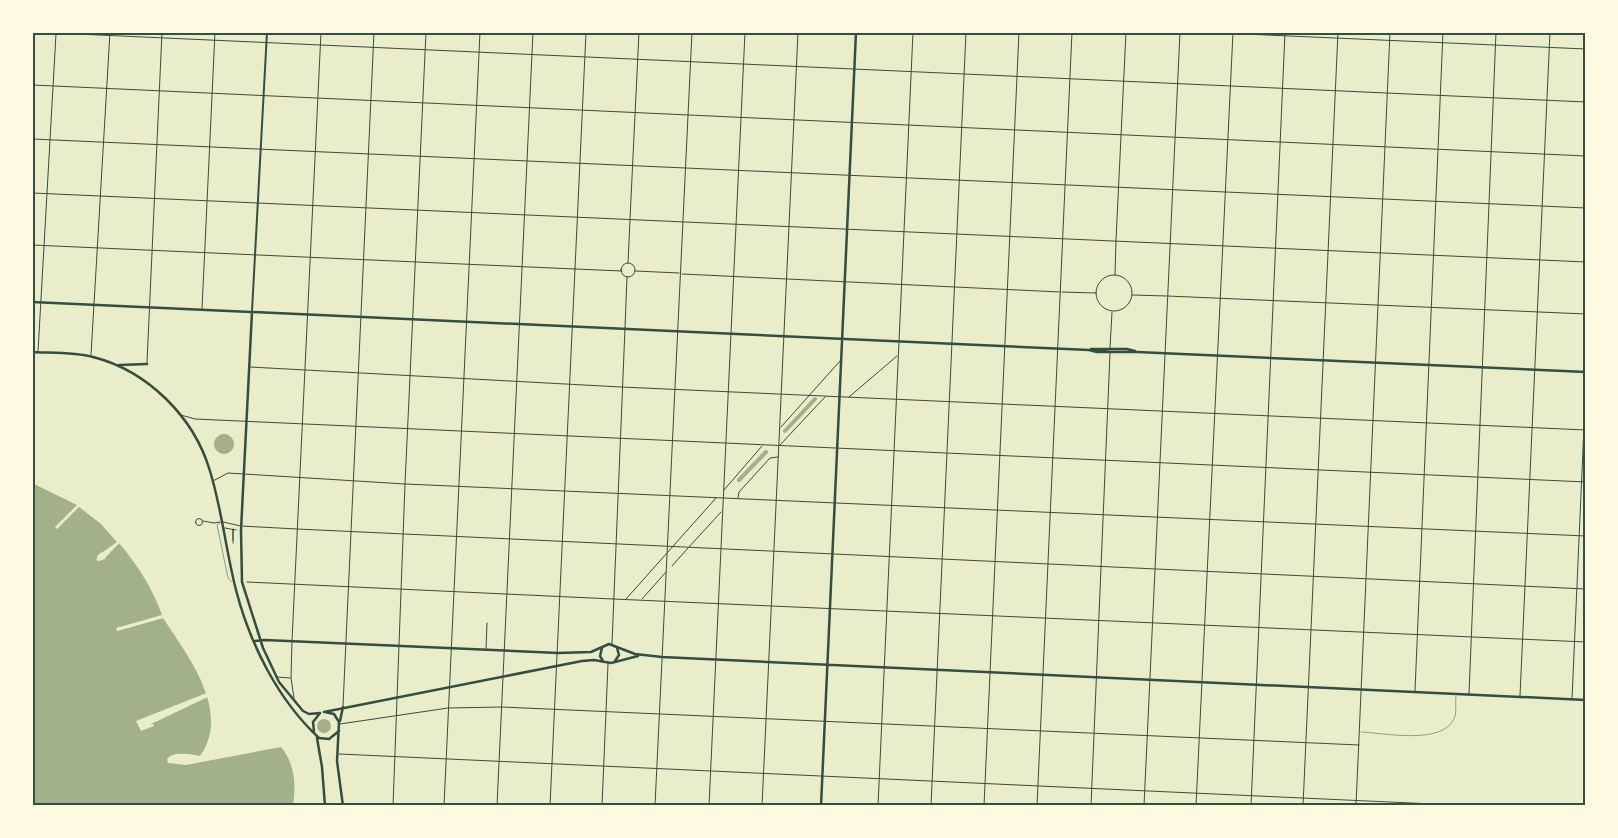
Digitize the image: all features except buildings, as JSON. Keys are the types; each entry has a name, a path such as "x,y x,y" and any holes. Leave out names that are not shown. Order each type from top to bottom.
{"main road":[{"path":"821,806 856,32"},
{"path":"32,302 1005,346 1110,348 1137,352"},
{"path":"252,311 241,526 242,582 260,640 276,677 306,714 582,661 594,660 607,663 642,656 1586,700"},
{"path":"1090,349 1110,353 1219,355 1586,372"},
{"path":"32,352 91,356 117,364 145,380 180,414 202,450 213,481 235,586 254,641 278,690 315,735 323,740 329,739 339,731"},
{"path":"117,364 147,364"},
{"path":"254,641 346,643 558,653 584,653 613,645 642,656"},
{"path":"613,645 619,655 614,662"},
{"path":"603,647 600,656 607,663"},
{"path":"582,661 587,657 584,653"},
{"path":"343,706 337,754 343,806"},
{"path":"322,712 313,722 322,767 325,806"},
{"path":"322,712 332,713 340,723"}],"street":[{"path":"147,364 148,307 162,32"},
{"path":"202,309 215,32"},
{"path":"252,311 267,32"},
{"path":"296,704 291,678 292,641 321,32"},
{"path":"343,706 374,32"},
{"path":"393,806 400,589 409,429 426,32"},
{"path":"444,806 448,686 480,32"},
{"path":"497,806 533,32"},
{"path":"550,806 586,32"},
{"path":"622,271 624,265 628,263 639,32"},
{"path":"655,806 692,32"},
{"path":"709,806 738,225 745,32"},
{"path":"762,806 773,604 798,32"},
{"path":"878,806 913,32"},
{"path":"931,806 966,32"},
{"path":"984,806 1005,346 1008,237 1019,32"},
{"path":"1037,806 1072,32"},
{"path":"1115,276 1126,32"},
{"path":"1144,806 1166,296 1174,190 1180,32"},
{"path":"1198,32 1586,49"},
{"path":"1251,806 1285,32"},
{"path":"1303,806 1338,32"},
{"path":"1356,806 1390,32"},
{"path":"1415,692 1443,32"},
{"path":"1469,695 1485,257 1496,32"},
{"path":"1520,697 1550,32"},
{"path":"38,352 48,194 55,33 1586,102"},
{"path":"1196,806 1233,33"},
{"path":"91,356 102,196 110,34"},
{"path":"32,85 1586,156"},
{"path":"32,139 1586,208"},
{"path":"32,193 1586,262"},
{"path":"32,245 622,271 627,277 615,544 613,645"},
{"path":"628,263 634,266 635,271"},
{"path":"635,271 787,280 1096,293"},
{"path":"627,277 633,275 635,271"},
{"path":"1115,276 1127,282 1131,294 1123,308 1112,311 1100,305 1096,293 1102,280 1115,276"},
{"path":"1131,294 1586,314"},
{"path":"1110,348 1112,311"},
{"path":"1090,806 1110,353"},
{"path":"848,398 898,355"},
{"path":"780,428 841,361"},
{"path":"249,367 622,388 848,398 896,398 1584,430"},
{"path":"1572,699 1586,380"},
{"path":"780,446 826,396"},
{"path":"180,414 195,420 1586,482"},
{"path":"724,490 762,445"},
{"path":"738,499 739,492 770,458 779,457"},
{"path":"213,481 225,474 244,474 405,484 1586,536"},
{"path":"626,599 717,498"},
{"path":"672,566 723,510"},
{"path":"202,521 241,526 721,550 1586,589"},
{"path":"226,528 234,530"},
{"path":"642,600 666,572"},
{"path":"247,582 613,599 773,604 1586,642"},
{"path":"486,650 487,623"},
{"path":"602,806 607,712 607,663"},
{"path":"276,677 291,678"},
{"path":"340,723 396,718 448,708 502,707 986,730 1359,745"},
{"path":"337,754 1477,806"}],"lane":[{"path":"1360,732 1432,735 1450,725 1453,720 1456,694"}],"shaded area":[{"path":"224,434 231,437 234,444 231,451 224,454 217,451 214,444 217,437"},
{"path":"32,483 77,505 55,527 57,529 79,507 101,524 117,542 97,556 98,561 107,556 119,543 149,586 162,615 117,628 117,631 163,618 194,666 209,702 211,721 209,739 200,756 191,754 173,755 167,759 168,763 186,765 281,747 292,767 293,805 33,805"},
{"path":"321,719 327,719 331,726 327,733 321,733 317,729 317,723"}],"pier":[{"path":"119,540 121,542 107,553 105,559 96,560 100,553 106,552"},
{"path":"164,615 163,618 117,631 116,628"},
{"path":"209,692 210,696 149,725 153,724 154,726 141,731 136,721"}],"waterway":[{"path":"785,431 815,399"},
{"path":"739,480 766,452"}]}
